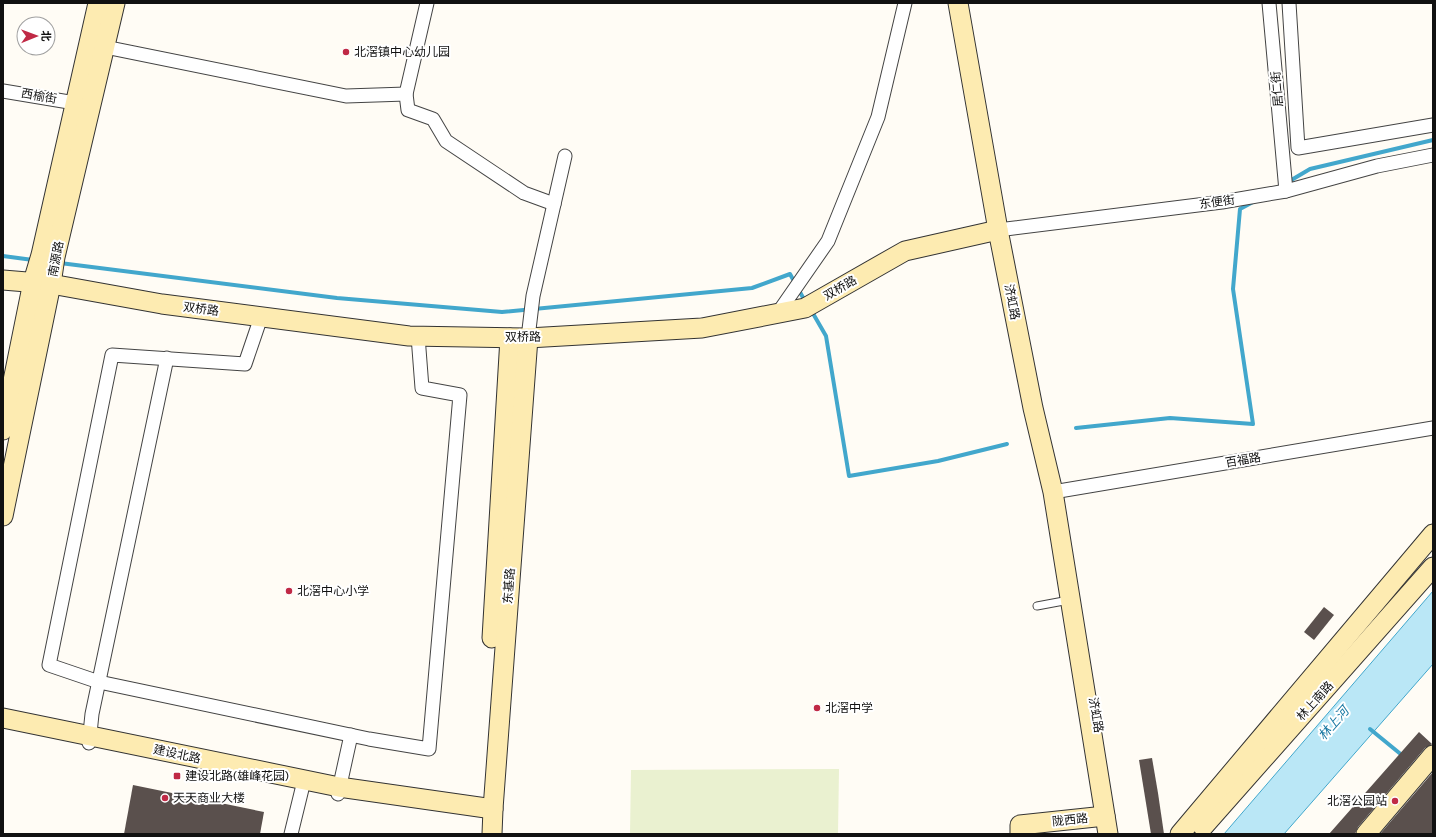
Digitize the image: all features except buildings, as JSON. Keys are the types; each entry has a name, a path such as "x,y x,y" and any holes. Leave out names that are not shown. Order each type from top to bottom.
{"main road":[{"name":"南源路","path":"3,516 42,283 41,255 98,3"},
{"name":"南源路","path":"3,430 42,283 55,257 115,3"},
{"name":"济虹路","path":"958,3 998,230 1033,408 1053,492 1108,834"},
{"name":"双桥路","path":"3,280 42,283 162,304 418,336 519,338 702,328 805,308 905,251 998,230"},
{"name":"东基路","path":"487,820 519,338"},
{"path":"1180,834 1433,534"},
{"name":"林上南路","path":"1196,834 1433,567"},
{"name":"济虹路","path":"1070,600 1078,606 1117,834"},
{"name":"建设北路","path":"3,718 89,740 302,788 338,791"},
{"name":"建设北路","path":"3,727 89,740 487,820"},
{"path":"1366,834 1433,755"},
{"name":"陇西路","path":"1020,834 1020,825 1105,816"}],"street":[{"path":"427,3 406,94 408,110 433,119 446,142 524,193 554,204"},
{"path":"778,314 828,241 878,117 905,3"},
{"name":"居仁街","path":"1269,3 1286,190"},
{"path":"1289,3 1298,148 1433,125"},
{"path":"105,47 346,96 406,94"},
{"name":"西榆街","path":"3,91 75,103"},
{"name":"东便街","path":"998,230 1222,202 1286,190 1377,166 1433,155"},
{"path":"519,338 533,296 565,156"},
{"path":"261,316 245,364 112,355 49,665 99,682 351,735 429,749 460,395 422,388 418,336"},
{"path":"89,740 92,714 167,358"},
{"name":"百福路","path":"1053,492 1433,428"},
{"path":"338,791 351,735"},
{"path":"291,834 302,788"}],"lane":[{"path":"1038,606 1070,600"}],"green space":[{"path":"839,769 838,834 630,834 631,770"}],"water":[{"name":"林上河","path":"1433,591 1433,664 1284,834 1224,834"}],"waterway":[{"path":"1288,182 1310,169 1433,140"},
{"path":"1076,428 1170,418 1253,424 1233,289 1240,209 1253,202"},
{"path":"3,256 33,260"},
{"path":"60,263 337,298 502,312 752,288 790,274 806,303"},
{"path":"811,310 826,336 849,476 938,461 1007,444"},
{"path":"1370,729 1403,756"}],"place":[{"name":"北滘镇中心幼儿园","path":"346,52"},
{"name":"北滘中心小学","path":"289,591"},
{"name":"北滘中学","path":"817,708"},
{"name":"建设北路(雄峰花园)","path":"177,776"},
{"name":"天天商业大楼","path":"165,798"},
{"name":"北滘公园站","path":"1395,801"}]}
